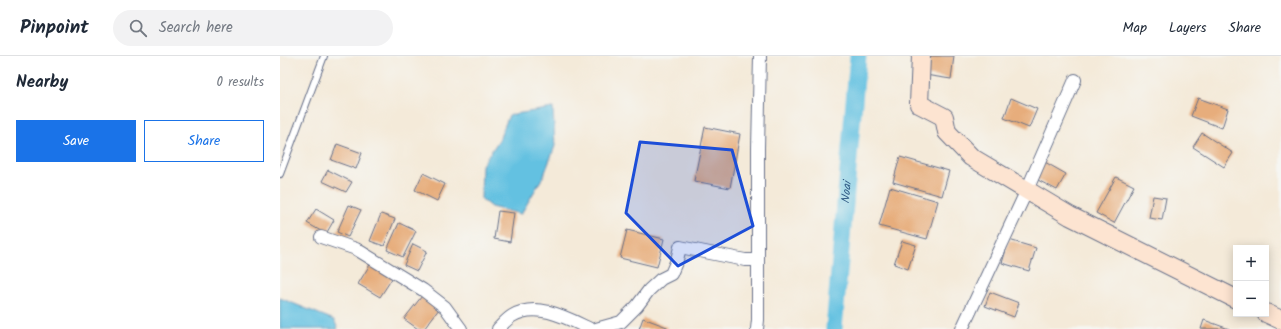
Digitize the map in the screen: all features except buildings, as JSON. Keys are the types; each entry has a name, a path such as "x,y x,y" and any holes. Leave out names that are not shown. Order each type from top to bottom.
{"street":[{"path":"757,329 760,56"},
{"path":"921,56 919,104 944,117 947,132 971,157 1070,216 1233,298"},
{"path":"962,329 1027,190 1075,80"},
{"path":"321,237 356,249 423,290 446,307 461,329"},
{"path":"596,329 621,322 637,306 649,290 661,279 671,274 677,260 680,247 745,260 758,260"},
{"path":"498,329 511,316 527,311 547,311 571,319 590,329"}],"lane":[{"path":"280,174 324,56"}],"highlighted area":[{"path":"640,142 732,150 753,226 678,266 626,213"}],"water":[{"path":"553,108 555,146 544,175 521,214 491,207 481,199 482,165 499,140 509,115"},
{"path":"280,298 334,320 338,329 280,329"}],"waterway":[{"name":"Noai","path":"834,329 858,56"}]}
